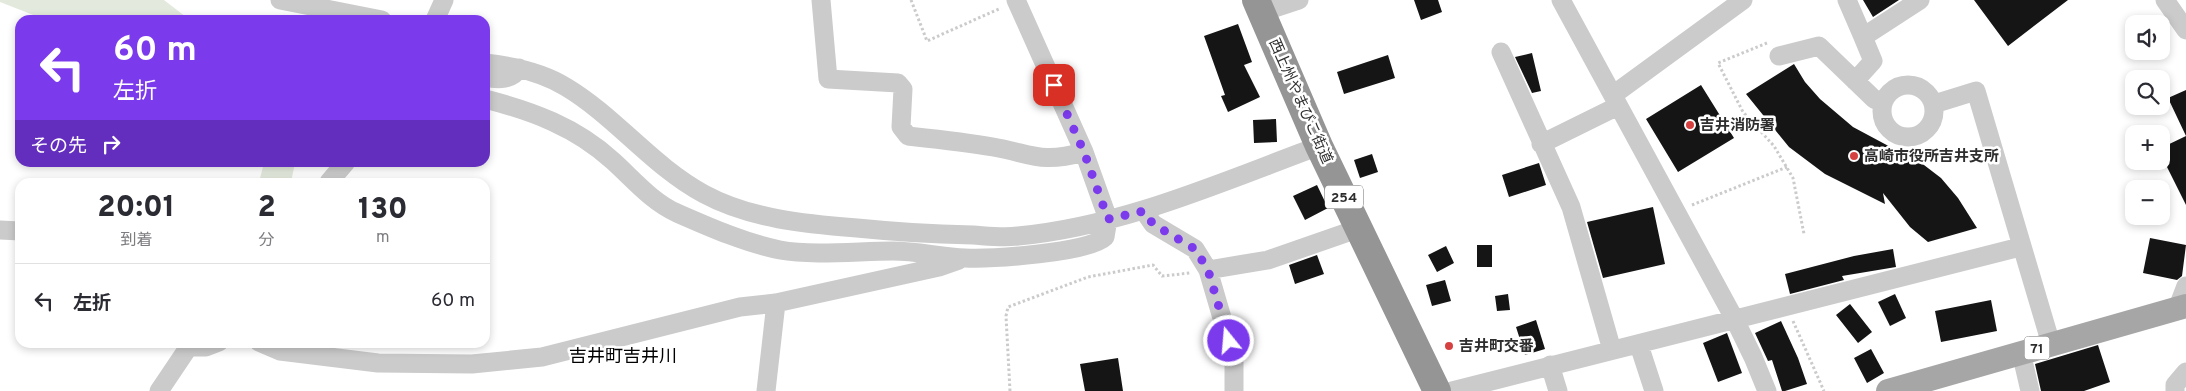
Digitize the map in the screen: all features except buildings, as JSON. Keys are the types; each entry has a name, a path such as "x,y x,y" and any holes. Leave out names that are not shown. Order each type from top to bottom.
{"highway":[{"name":"西上州やまびこ街道","path":"1259,6 1319,146 1438,391"}],"main road":[{"name":"71","path":"1888,391 2051,344 2183,300"}],"street":[{"path":"280,0 356,15"},
{"path":"437,15 444,0"},
{"path":"821,0 828,79 898,83 903,89 901,127 908,136 994,147 1036,159 1060,159 1084,152"},
{"path":"1259,6 1299,0"},
{"path":"1561,0 1735,320 1753,356 1767,391"},
{"path":"1541,144 1616,101 1744,0"},
{"path":"1847,0 1873,61 1855,81"},
{"path":"1863,37 1920,0"},
{"path":"2165,0 2186,30"},
{"path":"490,100 520,108 565,126 612,160 631,179 674,212 780,250 896,251 965,258 1033,254 1091,246 1105,237 1108,219 1084,152 1016,1"},
{"path":"1776,48 1819,46 1855,81 1883,104"},
{"path":"1500,52 1571,206 1612,350"},
{"path":"490,64 519,68 539,74 566,86 602,114 662,168 705,195 755,214 815,225 1017,236 1144,211 1198,193 1319,146"},
{"path":"490,77 509,78 516,75 519,68"},
{"path":"1908,85 1924,90 1934,104 1933,122 1920,135 1912,138 1894,134 1883,120 1883,104 1893,90 1908,85"},
{"path":"1934,104 1976,91 2020,247 2051,344"},
{"path":"332,178 342,167"},
{"path":"1144,211 1153,224 1195,249 1208,270 1234,359 1234,391"},
{"path":"1208,270 1268,260 1360,228"},
{"path":"0,230 15,231"},
{"path":"1452,391 2020,247"},
{"path":"273,348 280,351 378,363 472,364 542,357 740,307 776,303 939,267 965,258"},
{"path":"766,391 776,303"},
{"path":"1638,345 1654,391"},
{"path":"159,391 188,348"},
{"path":"2021,352 2030,391"},
{"path":"1550,366 1558,391"},
{"path":"2175,391 2175,385 2186,372"}],"path":[{"path":"911,0 927,41 1016,1"},
{"path":"1776,48 1718,63 1743,112 1774,146 1793,178 1804,234"},
{"path":"1686,208 1787,167"},
{"path":"1010,391 1006,316 1008,308 1088,277 1134,268 1153,265 1162,276 1208,270"},
{"path":"1786,306 1824,391"}],"shaded area":[{"path":"0,0 164,0 184,15 33,15 0,2"},
{"path":"263,167 294,167 292,178 260,178"}],"place":[{"name":"吉井消防署","path":"1690,125"},
{"name":"高崎市役所吉井支所","path":"1854,156"},
{"name":"吉井町交番","path":"1449,346"}],"district":[{"name":"吉井町吉井川","path":"623,356"}],"route":[{"path":"1054,85 1084,152 1108,219 1144,211 1153,224 1195,249 1208,270 1229,341"}]}
